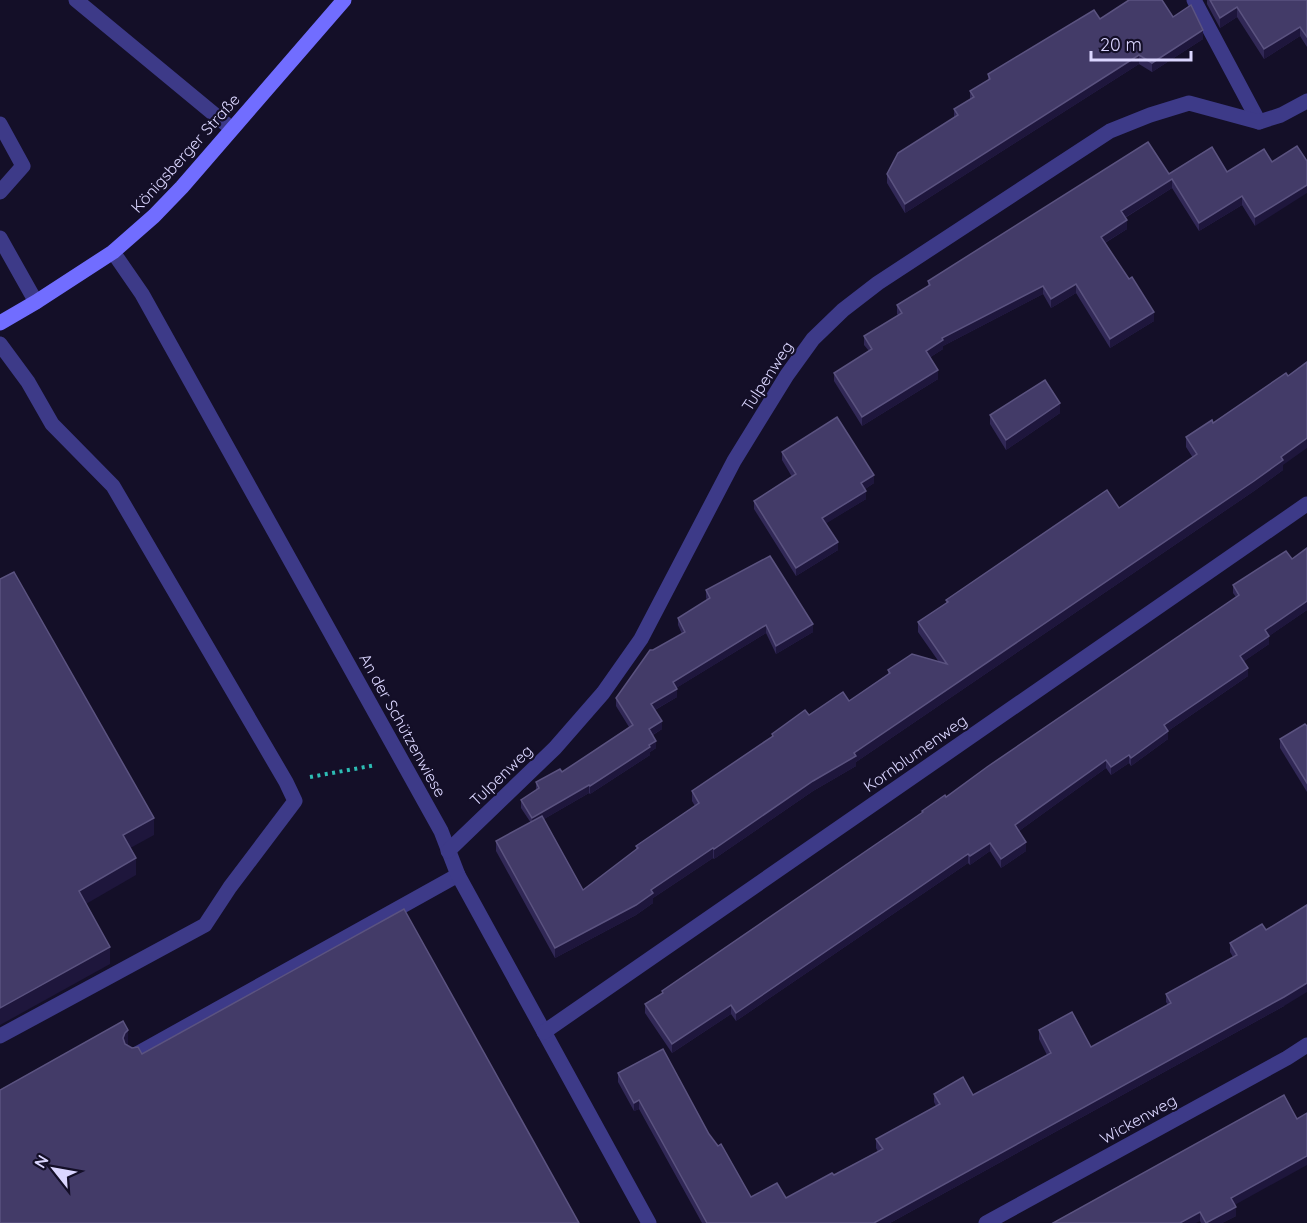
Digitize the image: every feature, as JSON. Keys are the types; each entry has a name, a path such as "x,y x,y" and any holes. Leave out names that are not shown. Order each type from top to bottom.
{"main road":[{"name":"Königsberger Straße","path":"0,323 113,252 154,216 182,187 344,0"}],"street":[{"path":"76,0 232,129"},
{"path":"1194,0 1259,122 1281,115 1307,101"},
{"name":"Tulpenweg","path":"448,851 555,748 603,693 641,639 734,460 787,375 813,339 843,310 878,283 1110,131 1189,102 1259,122"},
{"path":"0,124 23,166 0,192"},
{"path":"0,237 36,302"},
{"name":"An der Schützenwiese","path":"113,252 142,294 441,831 458,875 649,1223"},
{"path":"0,344 28,382 52,424 113,486 295,801 205,925 0,1036"},
{"name":"Kornblumenweg","path":"544,1032 1307,504"},
{"path":"133,1056 458,875"},
{"name":"Wickenweg","path":"986,1223 1307,1045"}],"path":[{"path":"286,782 401,760"}],"building":[{"path":"1129,0 1162,0 1173,17 1191,5 1203,30 1152,63 1139,55 905,204 887,174 898,153 958,115 954,109 974,97 970,91 990,79 988,74 1094,10 1100,19"},
{"path":"1210,0 1307,0 1307,37 1300,27 1264,49 1237,7 1220,18"},
{"path":"1148,142 1169,174 1212,147 1227,172 1264,149 1272,162 1297,146 1307,161 1307,185 1255,217 1242,196 1199,223 1172,179 1121,211 1127,220 1101,237 1129,279 1132,277 1154,312 1110,339 1076,284 1051,299 1043,286 942,338 943,340 926,351 938,370 862,417 834,373 872,349 864,336 902,313 897,305 930,285 928,281"},
{"path":"1307,362 1307,438 1281,457 1283,460 854,753 856,756 813,781 651,890 653,893 636,905 555,948 496,841 542,816 583,890 638,848 636,846 699,803 692,791 773,736 772,734 805,710 809,715 843,692 849,701 890,673 888,670 912,654 947,664 918,622 948,602 946,600 1107,490 1119,508 1197,454 1186,437 1212,420 1213,423 1286,373 1288,376"},
{"path":"1045,380 1060,403 1006,440 990,415"},
{"path":"837,417 874,475 861,483 866,491 822,518 838,542 796,568 754,501 796,474 782,452"},
{"path":"1307,548 1307,601 1265,630 1269,636 1240,656 1248,668 1164,725 1168,731 1131,758 1129,755 1111,767 1106,760 1015,825 1026,842 1001,859 990,843 970,856 968,854 736,1013 731,1005 672,1044 645,1004 945,795 946,797 1239,595 1233,585 1286,551 1292,559"},
{"path":"770,556 813,624 776,646 766,625 673,682 677,689 651,704 662,721 649,729 656,741 649,745 650,747 590,786 532,818 521,800 539,788 536,782 560,769 562,772 633,725 616,698 650,650 685,632 678,618 710,598 706,590"},
{"path":"14,572 154,818 123,835 136,858 79,891 110,947 0,1008 0,579"},
{"path":"1305,724 1307,726 1307,783 1280,739"},
{"path":"1307,905 1307,983 874,1223 707,1223 639,1100 634,1103 618,1073 663,1049 709,1134 718,1146 721,1144 751,1197 777,1183 786,1198 883,1149 876,1139 940,1104 934,1094 963,1077 973,1095 1051,1053 1039,1030 1072,1012 1091,1047 1171,1003 1166,994 1237,955 1230,943 1262,924 1266,930"},
{"path":"404,909 579,1223 0,1223 0,1090 123,1021 128,1030 123,1038 125,1044 132,1048 138,1047 142,1054"},
{"path":"1284,1095 1297,1119 1307,1113 1307,1156 1231,1198 1236,1207 1206,1223 1200,1212 1180,1223 1053,1223"}]}
